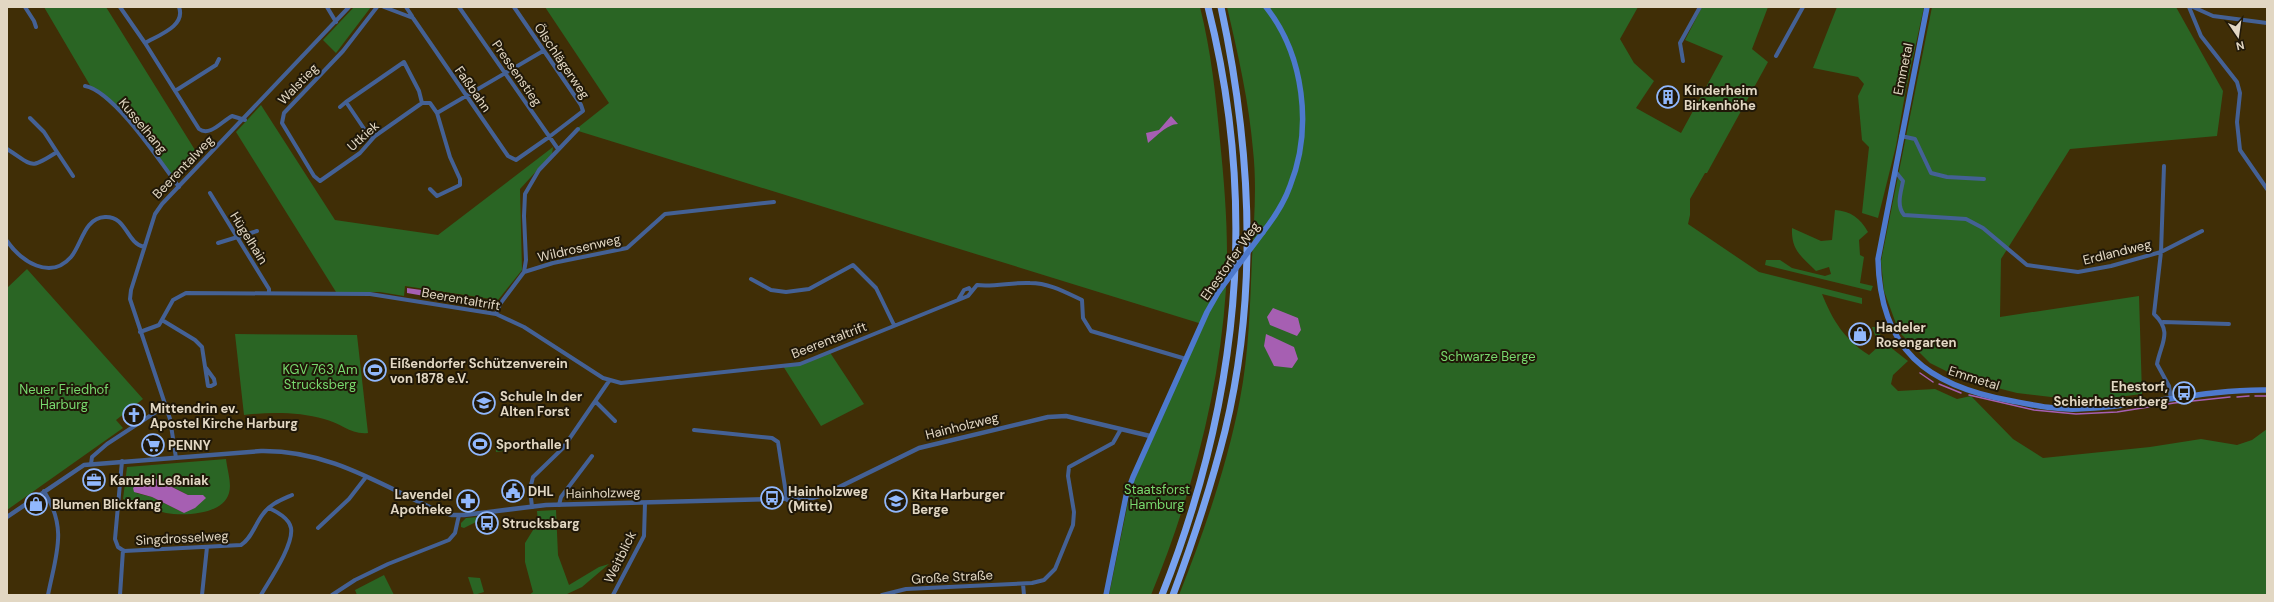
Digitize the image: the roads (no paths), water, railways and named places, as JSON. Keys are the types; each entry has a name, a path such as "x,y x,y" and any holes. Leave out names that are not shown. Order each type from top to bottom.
{"highway":[{"path":"1162,595 1193,510 1213,437 1227,360 1233,301 1236,256 1232,147 1222,71 1208,7"},
{"path":"1173,595 1202,513 1226,430 1244,317 1248,234 1246,172 1240,112 1221,7"}],"main road":[{"name":"Ehestorfer Weg","path":"1106,595 1127,492 1150,436 1219,291 1281,206 1291,185 1299,155 1302,130 1295,64 1283,33 1266,7"},
{"name":"Emmetal","path":"1927,7 1880,245 1879,288 1884,309 1894,334 1904,348 1924,368 1946,382 1969,391 2050,408 2093,408 2267,390"}],"street":[{"path":"25,7 36,27"},
{"path":"120,7 145,43 201,131 210,131 232,116 244,120"},
{"path":"145,43 178,23 181,17 179,7"},
{"path":"327,7 336,22"},
{"name":"Beerentalweg","path":"176,458 173,430 130,299 144,247 155,214 349,7"},
{"name":"Walstieg","path":"320,181 283,126 282,115 343,51 377,7"},
{"path":"384,7 413,18"},
{"name":"Faßbahn","path":"406,7 508,156 516,160 549,137"},
{"name":"Pressenstieg","path":"459,7 558,149"},
{"name":"Ölschlägerweg","path":"514,7 581,105 582,111 549,137"},
{"path":"1684,61 1680,43 1700,7"},
{"path":"1776,56 1803,7"},
{"path":"2189,7 2201,36 2237,82 2240,93 2237,122 2240,150 2267,189"},
{"path":"2193,7 2213,16 2267,23"},
{"path":"438,113 543,50"},
{"path":"175,91 216,65 219,59"},
{"path":"340,107 404,62 419,91 422,103 430,103 438,113 450,157 460,179 460,185 437,196 430,189"},
{"name":"Kusselhang","path":"85,86 91,87 127,119 179,187"},
{"path":"346,102 371,140"},
{"name":"Utkiek","path":"320,181 360,153 371,140 422,103"},
{"path":"30,118 44,132 73,176"},
{"path":"524,272 526,260 524,216 525,194 539,170 578,129"},
{"path":"1901,136 1915,139 1931,173 1947,178 1984,179"},
{"path":"7,149 31,165 36,166 57,152"},
{"path":"2164,166 2161,252 2154,314 2163,322 2228,324"},
{"name":"Erdlandweg","path":"1895,171 1903,181 1899,204 1900,210 1904,215 1966,219 1983,228 2026,265 2078,272 2111,266 2161,252 2202,231"},
{"name":"Hügelhain","path":"210,193 269,289 269,293"},
{"name":"Wildrosenweg","path":"496,314 500,304 524,272 553,263 627,248 665,214 774,202"},
{"path":"7,242 30,264 42,268 54,267 71,257 90,224 98,218 108,217 120,222 134,242 144,247"},
{"path":"218,243 236,236 257,231"},
{"path":"752,279 771,290 786,292 809,289 853,266 876,288 894,325"},
{"name":"Beerentaltrift","path":"140,332 157,326 173,300 186,293 376,295 496,314 524,327 609,381 625,382 800,364 958,300 969,295 977,284 988,286 1029,282 1054,286 1082,300 1082,318 1091,331 1186,359"},
{"name":"Beerentaltrift","path":"958,300 964,290 969,288 971,291"},
{"path":"162,320 199,343 204,351 206,368"},
{"path":"2163,322 2164,339 2157,364 2169,386 2171,399"},
{"path":"532,507 530,489 533,477 563,448 609,381"},
{"path":"596,402 615,421"},
{"path":"91,464 92,457 107,444 165,406"},
{"name":"Hainholzweg","path":"459,515 559,505 787,500 812,498 823,495 918,448 1048,417 1066,416 1150,436"},
{"name":"Große Straße","path":"882,595 906,589 1023,584 1038,582 1047,578 1055,569 1060,558 1074,518 1068,476 1069,467 1114,443 1121,429"},
{"path":"694,430 772,438 778,442 787,500"},
{"path":"7,517 78,468 91,464 261,452 290,452 327,460 434,509 459,515 455,533 449,540 388,564 355,580 332,595"},
{"path":"559,505 561,497 592,456"},
{"path":"120,595 122,550 117,545 115,539 122,461"},
{"path":"318,528 349,499 366,477"},
{"path":"44,491 56,512 58,529 48,595"},
{"name":"Singdrosselweg","path":"122,550 241,545 246,541 269,508 277,501 292,496"},
{"name":"Weitblick","path":"612,595 644,536 645,503"},
{"path":"261,595 275,571 291,536 288,522 269,508"},
{"path":"202,595 207,547"},
{"path":"1023,584 1024,595"}],"waterway":[{"path":"1920,373 1933,382"},
{"path":"1939,384 1961,393"},
{"path":"1969,395 2034,410 2076,414 2117,412 2174,403 2230,397"},
{"path":"2237,397 2249,396"},
{"path":"2255,396 2267,396"}],"place":[{"name":"Kinderheim Birkenhöhe","path":"1668,97"},
{"name":"Hadeler Rosengarten","path":"1860,334"},
{"name":"Eißendorfer Schützenverein von 1878 e.V.","path":"375,370"},
{"name":"Ehestorf, Schierheisterberg","path":"2184,393"},
{"name":"Schule In der Alten Forst","path":"484,403"},
{"name":"Mittendrin ev. Apostel Kirche Harburg","path":"134,415"},
{"name":"Sporthalle 1","path":"480,444"},
{"name":"PENNY","path":"153,445"},
{"name":"Kanzlei Leßniak","path":"94,480"},
{"name":"DHL","path":"513,491"},
{"name":"Hainholzweg (Mitte)","path":"772,498"},
{"name":"Lavendel Apotheke","path":"468,501"},
{"name":"Kita Harburger Berge","path":"896,501"},
{"name":"Blumen Blickfang","path":"36,504"},
{"name":"Strucksbarg","path":"487,523"}],"park label":[{"name":"Schwarze Berge","path":"1488,356"},
{"name":"KGV 763 Am Strucksberg","path":"320,376"},
{"name":"Neuer Friedhof Harburg","path":"64,396"},
{"name":"Staatsforst Hamburg","path":"1157,496"}]}
